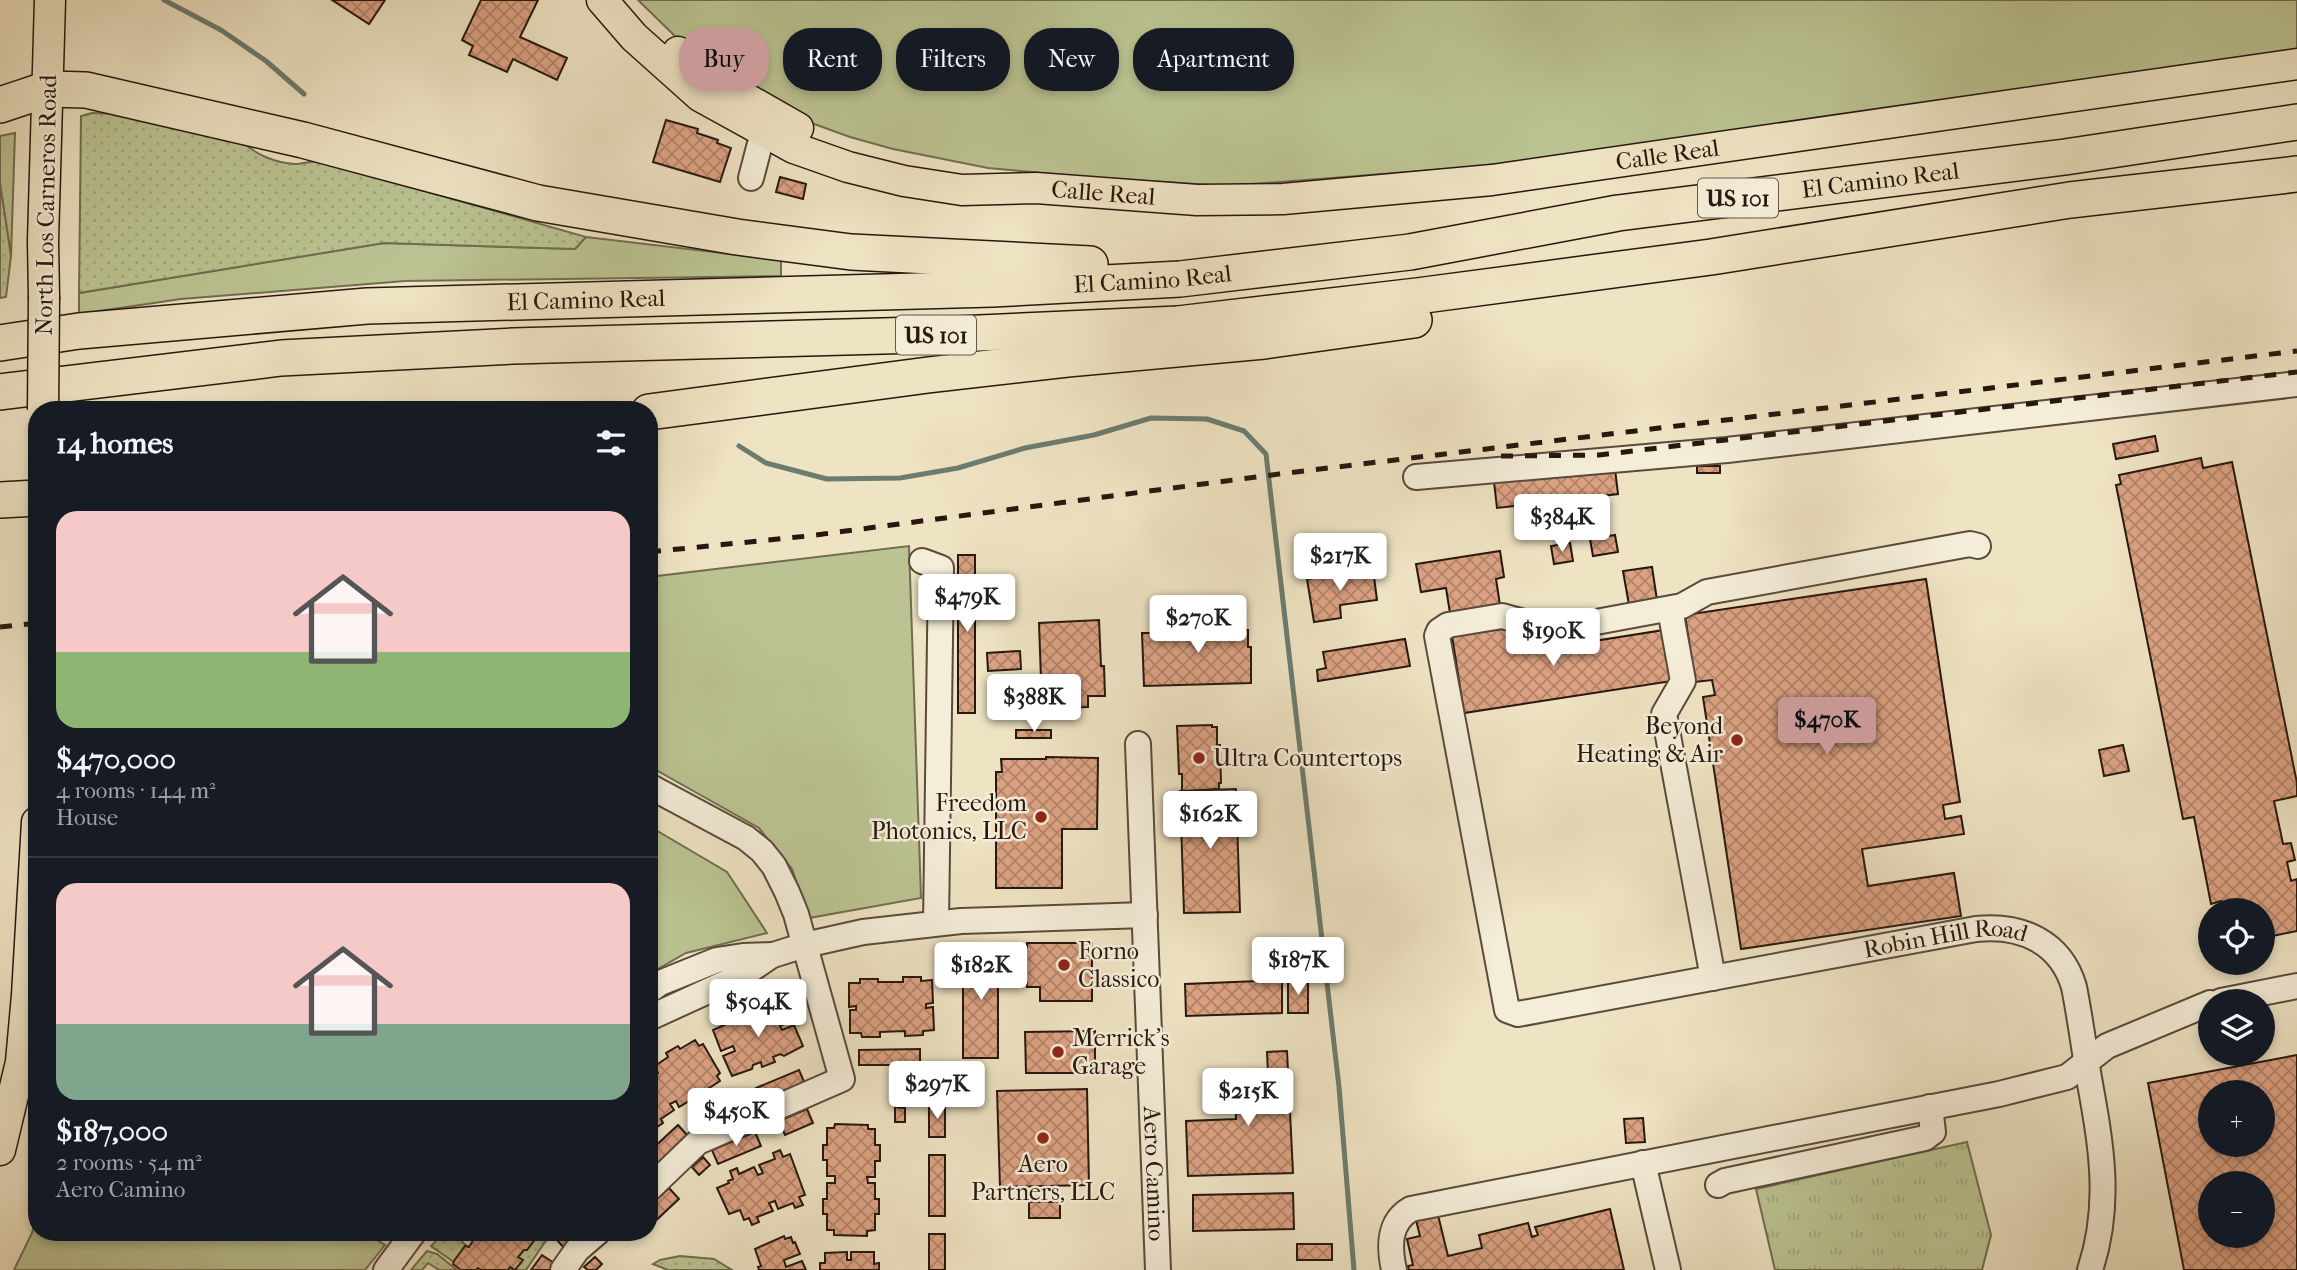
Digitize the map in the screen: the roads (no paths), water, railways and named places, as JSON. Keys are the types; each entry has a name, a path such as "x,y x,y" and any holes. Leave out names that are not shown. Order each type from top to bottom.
{"highway":[{"path":"0,105 48,89 86,90 303,140 538,203 713,233 851,252 1123,266 1180,279"},
{"name":"El Camino Real","path":"0,344 79,331 368,306 992,289 1180,279 1410,252 1618,214 2065,157 2297,122"},
{"name":"El Camino Real","path":"0,392 295,358 513,346 957,334 1178,324 1711,257 2070,200 2297,174"},
{"path":"658,411 928,375 1264,341 1596,295 1711,257"},
{"path":"0,500 28,498"}],"main road":[{"name":"North Los Carneros Road","path":"43,401 43,241 50,0"},
{"name":"Calle Real","path":"602,0 634,37 700,96 794,148 848,167 904,181 962,190 1035,188 1198,200 1283,199 1492,180 2297,64"},
{"name":"Calle Real","path":"627,0 672,47 710,78 799,128 854,149 912,165 1035,188"},
{"path":"0,1150 21,1062 28,978"}],"street":[{"path":"751,178 764,132"},
{"path":"1416,477 1727,450 2297,384"},
{"path":"1713,978 1664,714 1682,681 1670,609 1682,606 1707,592 1970,544 1978,546"},
{"path":"922,561 941,568 936,923"},
{"name":"Robin Hill Road","path":"1670,609 1553,629 1502,615 1448,625 1439,631 1438,642 1505,1006 1510,1013 1518,1014 1976,929 1992,927 2019,931 2052,950 2066,965 2074,987 2100,1136 2104,1179 2103,1206 2090,1270"},
{"name":"Aero Camino","path":"1138,744 1158,1270"},
{"path":"658,791 746,838 762,851 774,866 787,892 805,945 842,1079 698,1142 658,1180"},
{"path":"658,984 717,960 773,955 863,932 936,923 1145,915"},
{"path":"658,1014 743,975 773,955"},
{"path":"2275,990 2297,986"},
{"path":"1394,1270 1391,1242 1393,1229 1402,1213 1411,1209 1999,1094 2067,1077 2107,1046 2198,1008"},
{"path":"1718,1185 1725,1181 1925,1139 1933,1132 1930,1107"},
{"path":"1643,1163 1668,1270"},
{"path":"386,1270 407,1241"},
{"path":"563,1270 577,1250 588,1241"}],"waterway":[{"path":"164,0 221,30 266,61 304,94"},
{"path":"739,446 766,463 827,479 900,478 958,468 1025,448 1094,435 1151,418 1207,419 1244,431 1266,454 1339,1087 1354,1270"}],"railway":[{"path":"658,551 808,536 1279,474 2297,351"},
{"path":"1501,456 1599,455 2297,372"},
{"path":"0,627 28,624"}],"place":[{"name":"Beyond Heating & Air","path":"1737,740"},
{"name":"Ultra Countertops","path":"1199,758"},
{"name":"Freedom Photonics, LLC","path":"1041,817"},
{"name":"Forno Classico","path":"1064,965"},
{"name":"Merrick's Garage","path":"1058,1052"},
{"name":"Aero Partners, LLC","path":"1043,1138"}]}
